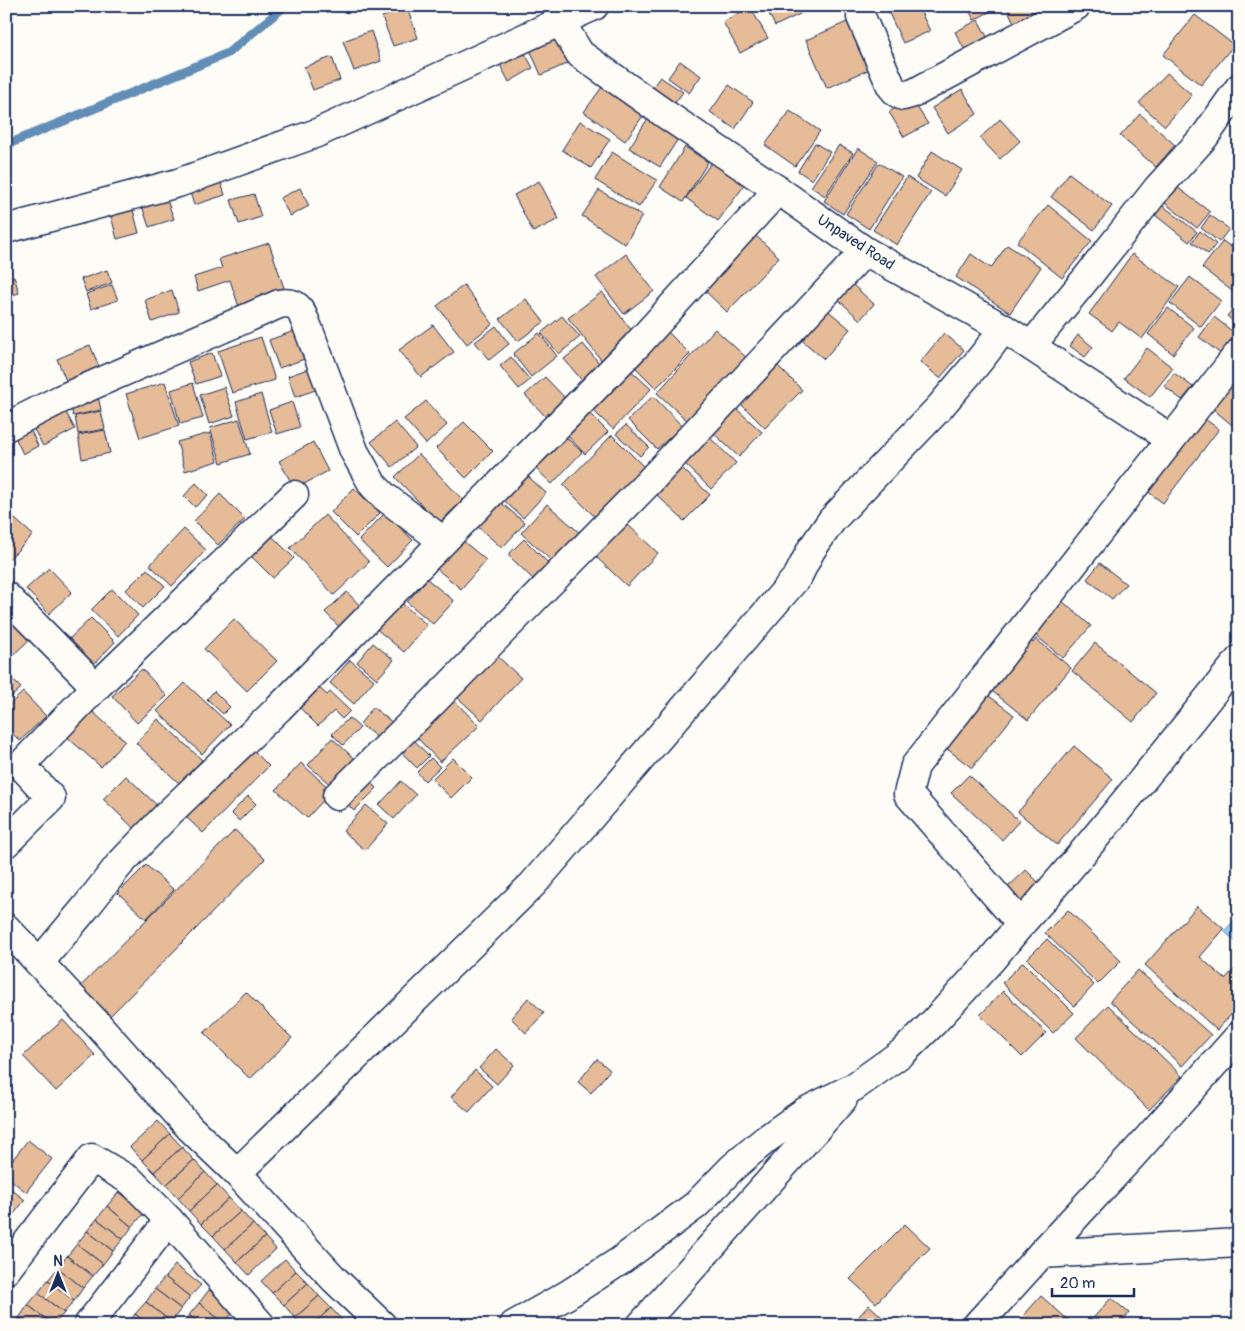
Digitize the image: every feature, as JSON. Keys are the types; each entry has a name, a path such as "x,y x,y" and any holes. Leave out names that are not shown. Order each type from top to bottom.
{"street":[{"path":"6,229 178,183 317,133 594,6"},
{"path":"861,17 892,86 897,93 903,96 914,93 1076,6"},
{"name":"Unpaved Road","path":"560,21 580,54 668,116 866,251 1003,328 1154,426 1168,442"},
{"path":"1031,346 1090,275 1157,189 1204,136 1239,88"},
{"path":"39,963 119,864 171,810 279,708 636,346 778,190"},
{"path":"337,796 434,701 641,490 866,251"},
{"path":"6,427 61,399 279,304 294,304 300,309 308,328 354,451 373,485 385,497 443,541"},
{"path":"237,1173 534,884 798,576 811,550 832,520 940,408 991,347 1003,328"},
{"path":"1021,924 908,794 915,766 1239,353"},
{"path":"6,843 51,798 14,758 96,687 294,495"},
{"path":"6,596 96,687"},
{"path":"514,1325 568,1295 620,1261 696,1206 732,1168 765,1140 804,1112 854,1087 903,1052 991,960 1068,872 1239,660"},
{"path":"6,928 101,1028 190,1128 237,1173 334,1278 382,1325"},
{"path":"977,1325 1239,1036"},
{"path":"641,1325 854,1087"},
{"path":"6,1270 92,1158 130,1181 169,1220 261,1324"},
{"path":"88,1325 169,1220"},
{"path":"1040,1254 1239,1243"}],"water":[{"path":"1239,916 1239,945 1224,931"}],"building":[{"path":"765,6 797,6 800,14 775,26"},
{"path":"899,6 918,6 930,31 903,43 888,11"},
{"path":"967,6 1001,6 974,20"},
{"path":"1006,6 1040,6 1043,13 1016,27"},
{"path":"750,7 768,38 740,53 723,22"},
{"path":"407,8 418,38 393,46 382,17"},
{"path":"1195,15 1234,45 1201,85 1163,55"},
{"path":"856,18 877,66 827,88 806,40"},
{"path":"978,20 992,46 969,58 955,32"},
{"path":"371,31 381,61 354,71 343,41"},
{"path":"558,32 571,62 541,75 528,45"},
{"path":"522,48 533,68 509,82 498,61"},
{"path":"332,57 340,80 313,90 304,67"},
{"path":"680,61 701,76 689,93 668,78"},
{"path":"1167,73 1192,95 1165,126 1139,103"},
{"path":"660,77 683,92 671,108 649,92"},
{"path":"607,80 648,109 625,141 584,112"},
{"path":"729,85 753,102 735,129 710,112"},
{"path":"962,89 977,114 948,133 932,108"},
{"path":"912,99 928,124 904,137 889,112"},
{"path":"790,111 820,131 795,166 765,145"},
{"path":"652,112 683,131 660,167 629,148"},
{"path":"1140,114 1175,145 1156,167 1120,136"},
{"path":"1000,119 1020,141 1000,159 980,138"},
{"path":"580,121 610,139 591,168 562,150"},
{"path":"815,143 830,152 812,180 798,171"},
{"path":"839,145 853,153 825,196 811,187"},
{"path":"685,147 708,162 683,202 660,187"},
{"path":"858,148 878,161 843,214 824,201"},
{"path":"932,151 962,170 945,196 916,178"},
{"path":"612,152 657,180 639,207 595,180"},
{"path":"716,156 749,179 718,221 686,198"},
{"path":"879,163 902,177 869,229 846,214"},
{"path":"218,173 225,195 194,205 187,183"},
{"path":"1069,173 1112,206 1094,230 1051,197"},
{"path":"907,177 931,192 897,245 873,230"},
{"path":"539,181 559,219 533,232 514,195"},
{"path":"1173,184 1210,212 1197,228 1161,200"},
{"path":"300,188 309,206 290,216 280,198"},
{"path":"599,190 642,216 625,244 582,216"},
{"path":"164,192 174,219 149,227 140,200"},
{"path":"254,194 261,217 239,224 231,200"},
{"path":"1048,205 1092,241 1062,278 1017,242"},
{"path":"1162,205 1197,232 1189,242 1155,215"},
{"path":"132,206 139,233 117,239 110,212"},
{"path":"1210,215 1229,229 1219,242 1201,228"},
{"path":"1200,231 1216,244 1208,254 1192,242"},
{"path":"754,234 779,257 727,312 702,288"},
{"path":"1239,236 1239,246 1234,242"},
{"path":"1223,241 1239,253 1239,290 1236,294 1202,268"},
{"path":"269,243 286,294 240,310 230,280 198,291 194,277 222,268 219,259"},
{"path":"1007,245 1041,267 1010,313 956,277 971,254 991,268"},
{"path":"6,251 11,272 6,273"},
{"path":"626,254 654,291 624,314 596,277"},
{"path":"1132,254 1179,287 1142,339 1119,322 1112,331 1089,314"},
{"path":"107,270 112,283 86,292 81,279"},
{"path":"14,276 19,293 6,297 6,279"},
{"path":"1190,277 1221,301 1201,327 1170,303"},
{"path":"112,285 118,300 91,309 86,294"},
{"path":"464,285 493,324 467,344 437,306"},
{"path":"853,285 874,304 860,320 839,300"},
{"path":"172,290 179,312 152,322 145,300"},
{"path":"602,292 635,335 602,361 568,318"},
{"path":"526,299 544,322 518,341 500,319"},
{"path":"1239,302 1239,326 1227,316"},
{"path":"824,307 850,329 824,359 798,337"},
{"path":"1168,308 1194,328 1173,354 1148,334"},
{"path":"562,316 580,337 559,354 541,333"},
{"path":"1214,317 1237,335 1222,355 1199,337"},
{"path":"433,325 454,352 421,377 399,350"},
{"path":"496,326 509,344 489,360 475,342"},
{"path":"663,327 690,354 656,388 629,361"},
{"path":"300,329 310,357 279,368 269,340"},
{"path":"715,329 749,360 691,424 657,393"},
{"path":"539,333 557,356 531,377 513,354"},
{"path":"944,333 964,350 940,378 920,362"},
{"path":"1078,335 1093,347 1085,357 1070,346"},
{"path":"261,337 275,380 232,393 218,351"},
{"path":"583,344 604,369 585,384 564,359"},
{"path":"90,345 103,376 70,390 57,359"},
{"path":"1147,348 1173,368 1150,397 1124,378"},
{"path":"212,353 220,376 196,384 188,362"},
{"path":"511,357 530,380 519,389 500,366"},
{"path":"624,364 651,389 613,429 586,404"},
{"path":"776,364 802,390 765,428 739,402"},
{"path":"1239,365 1239,417 1232,425 1207,404"},
{"path":"316,366 324,387 295,397 288,376"},
{"path":"1174,373 1193,387 1182,400 1164,386"},
{"path":"545,377 566,399 546,417 525,395"},
{"path":"165,382 179,426 140,438 126,394"},
{"path":"193,383 203,418 180,424 171,390"},
{"path":"224,387 234,416 209,424 200,395"},
{"path":"97,392 101,410 73,416 69,397"},
{"path":"261,394 272,432 247,439 236,402"},
{"path":"653,396 682,426 657,449 628,420"},
{"path":"426,401 447,425 426,444 404,419"},
{"path":"292,402 300,427 277,434 269,410"},
{"path":"731,404 762,432 739,457 709,429"},
{"path":"63,407 75,429 43,446 31,424"},
{"path":"583,407 608,432 585,454 561,429"},
{"path":"101,411 105,429 78,434 75,416"},
{"path":"1199,415 1219,429 1163,503 1143,488"},
{"path":"239,419 250,454 221,463 210,428"},
{"path":"395,422 416,447 392,467 371,442"},
{"path":"464,422 493,451 466,478 436,448"},
{"path":"626,425 649,447 640,456 616,434"},
{"path":"30,429 38,446 23,454 15,437"},
{"path":"105,430 110,453 82,459 78,435"},
{"path":"559,431 582,452 552,484 529,462"},
{"path":"704,432 736,463 711,489 679,458"},
{"path":"210,433 218,461 185,471 177,442"},
{"path":"612,435 646,469 596,518 563,485"},
{"path":"313,442 328,471 295,489 279,461"},
{"path":"419,454 463,500 439,523 395,477"},
{"path":"682,468 710,495 684,521 656,494"},
{"path":"520,469 546,493 523,518 497,494"},
{"path":"196,483 208,495 195,507 184,496"},
{"path":"354,488 380,513 356,537 331,512"},
{"path":"220,494 245,519 218,545 194,521"},
{"path":"492,495 525,523 502,548 470,520"},
{"path":"547,504 581,534 555,564 521,533"},
{"path":"385,513 413,540 387,567 359,540"},
{"path":"325,515 369,562 334,595 290,548"},
{"path":"15,519 33,535 6,562 6,528"},
{"path":"626,523 658,553 627,586 595,556"},
{"path":"184,529 206,550 172,586 150,565"},
{"path":"265,529 294,558 273,578 245,550"},
{"path":"457,536 486,560 461,589 432,565"},
{"path":"524,539 549,564 534,580 508,555"},
{"path":"1100,563 1126,584 1112,599 1087,579"},
{"path":"49,568 72,592 49,614 26,589"},
{"path":"147,569 165,586 143,608 126,590"},
{"path":"427,579 454,601 433,624 407,602"},
{"path":"112,589 138,615 118,636 91,610"},
{"path":"347,592 363,609 341,629 325,612"},
{"path":"398,600 427,625 404,652 374,627"},
{"path":"1062,601 1091,626 1063,658 1034,634"},
{"path":"6,614 33,636 6,662"},
{"path":"91,618 115,642 90,668 65,643"},
{"path":"234,619 277,661 247,691 204,649"},
{"path":"1023,634 1033,643 1036,639 1071,668 1028,720 987,687"},
{"path":"373,643 394,660 377,679 357,662"},
{"path":"1095,643 1156,693 1133,722 1072,671"},
{"path":"495,654 521,678 482,720 456,696"},
{"path":"350,660 374,680 354,704 330,683"},
{"path":"142,669 167,696 137,723 112,696"},
{"path":"6,673 21,688 6,702"},
{"path":"185,683 230,725 202,754 157,711"},
{"path":"314,683 327,695 330,692 350,711 342,719 334,711 318,726 295,703"},
{"path":"214,691 230,707 223,714 207,699"},
{"path":"23,692 46,716 20,741 6,727 6,708"},
{"path":"984,692 1014,715 972,768 942,745"},
{"path":"450,696 479,726 440,762 412,732"},
{"path":"373,707 393,723 380,740 360,724"},
{"path":"92,711 125,741 101,767 67,737"},
{"path":"349,718 360,728 343,745 332,734"},
{"path":"158,719 202,760 180,784 136,743"},
{"path":"332,738 358,762 334,788 308,765"},
{"path":"412,738 429,756 417,768 399,750"},
{"path":"1074,746 1113,779 1057,845 1018,812"},
{"path":"251,748 269,766 203,833 185,816"},
{"path":"431,758 440,767 425,781 417,772"},
{"path":"453,758 472,777 451,798 432,779"},
{"path":"301,763 332,791 307,818 276,790"},
{"path":"969,775 1019,821 1002,840 951,793"},
{"path":"126,776 162,810 140,834 103,799"},
{"path":"368,781 377,788 354,811 347,804"},
{"path":"401,781 416,795 394,819 379,805"},
{"path":"248,796 256,804 239,821 231,813"},
{"path":"366,805 388,824 365,850 343,831"},
{"path":"235,830 265,859 107,1019 77,990"},
{"path":"146,865 174,890 146,919 118,893"},
{"path":"1026,870 1045,889 1027,908 1007,888"},
{"path":"1197,906 1224,929 1200,957 1225,979 1239,964 1239,1006 1217,1030 1145,965"},
{"path":"1068,910 1121,961 1098,984 1045,933"},
{"path":"1047,939 1094,985 1074,1006 1027,959"},
{"path":"1023,962 1074,1013 1053,1033 1002,983"},
{"path":"1138,970 1211,1035 1182,1066 1110,1001"},
{"path":"1003,991 1046,1033 1022,1057 980,1015"},
{"path":"246,992 292,1038 250,1079 204,1033"},
{"path":"528,998 544,1013 526,1033 511,1018"},
{"path":"1108,1005 1182,1076 1149,1110 1076,1038"},
{"path":"63,1020 95,1055 56,1091 23,1056"},
{"path":"496,1049 514,1065 497,1084 479,1068"},
{"path":"597,1059 610,1070 591,1093 578,1082"},
{"path":"475,1070 492,1086 469,1112 451,1097"},
{"path":"158,1121 170,1134 142,1160 130,1147"},
{"path":"170,1134 182,1147 154,1172 142,1160"},
{"path":"28,1140 52,1159 26,1192 6,1176 6,1168"},
{"path":"182,1147 194,1160 166,1185 154,1172"},
{"path":"194,1160 205,1172 178,1198 166,1185"},
{"path":"205,1172 217,1185 189,1211 178,1198"},
{"path":"6,1185 25,1200 9,1220 6,1218"},
{"path":"217,1185 229,1198 201,1224 189,1211"},
{"path":"119,1192 145,1212 132,1227 107,1206"},
{"path":"229,1198 241,1211 213,1236 201,1224"},
{"path":"107,1206 132,1227 123,1239 97,1219"},
{"path":"241,1211 253,1224 225,1249 213,1236"},
{"path":"97,1219 123,1239 113,1251 87,1231"},
{"path":"253,1224 265,1237 237,1262 225,1249"},
{"path":"905,1224 930,1248 876,1303 850,1279"},
{"path":"87,1231 113,1251 103,1264 77,1244"},
{"path":"265,1237 276,1249 249,1275 237,1262"},
{"path":"77,1244 103,1264 93,1276 67,1256"},
{"path":"67,1256 93,1276 83,1288 58,1268"},
{"path":"285,1259 296,1271 272,1293 261,1281"},
{"path":"175,1265 201,1285 190,1297 165,1277"},
{"path":"58,1268 83,1288 74,1301 48,1280"},
{"path":"296,1271 308,1283 284,1305 272,1293"},
{"path":"165,1277 190,1297 181,1309 155,1289"},
{"path":"48,1280 74,1301 64,1313 38,1293"},
{"path":"308,1283 319,1296 295,1318 284,1305"},
{"path":"155,1289 181,1309 171,1322 146,1302"},
{"path":"209,1290 234,1311 224,1323 199,1303"},
{"path":"38,1293 64,1313 54,1325 28,1305"},
{"path":"319,1296 331,1308 312,1325 301,1325 295,1318"},
{"path":"1041,1296 1074,1325 1015,1325"},
{"path":"1111,1298 1129,1313 1119,1325 1087,1325"},
{"path":"146,1302 171,1322 169,1325 149,1325 135,1314"},
{"path":"199,1303 224,1323 223,1325 201,1325 189,1315"},
{"path":"28,1305 53,1325 28,1325 19,1318"},
{"path":"869,1305 891,1325 851,1325"},
{"path":"331,1308 342,1320 337,1325 312,1325"},
{"path":"135,1314 149,1325 127,1325"},
{"path":"189,1315 201,1325 181,1325"},
{"path":"19,1318 28,1325 13,1325"}],"waterway":[{"path":"6,145 228,53 285,6"}]}
